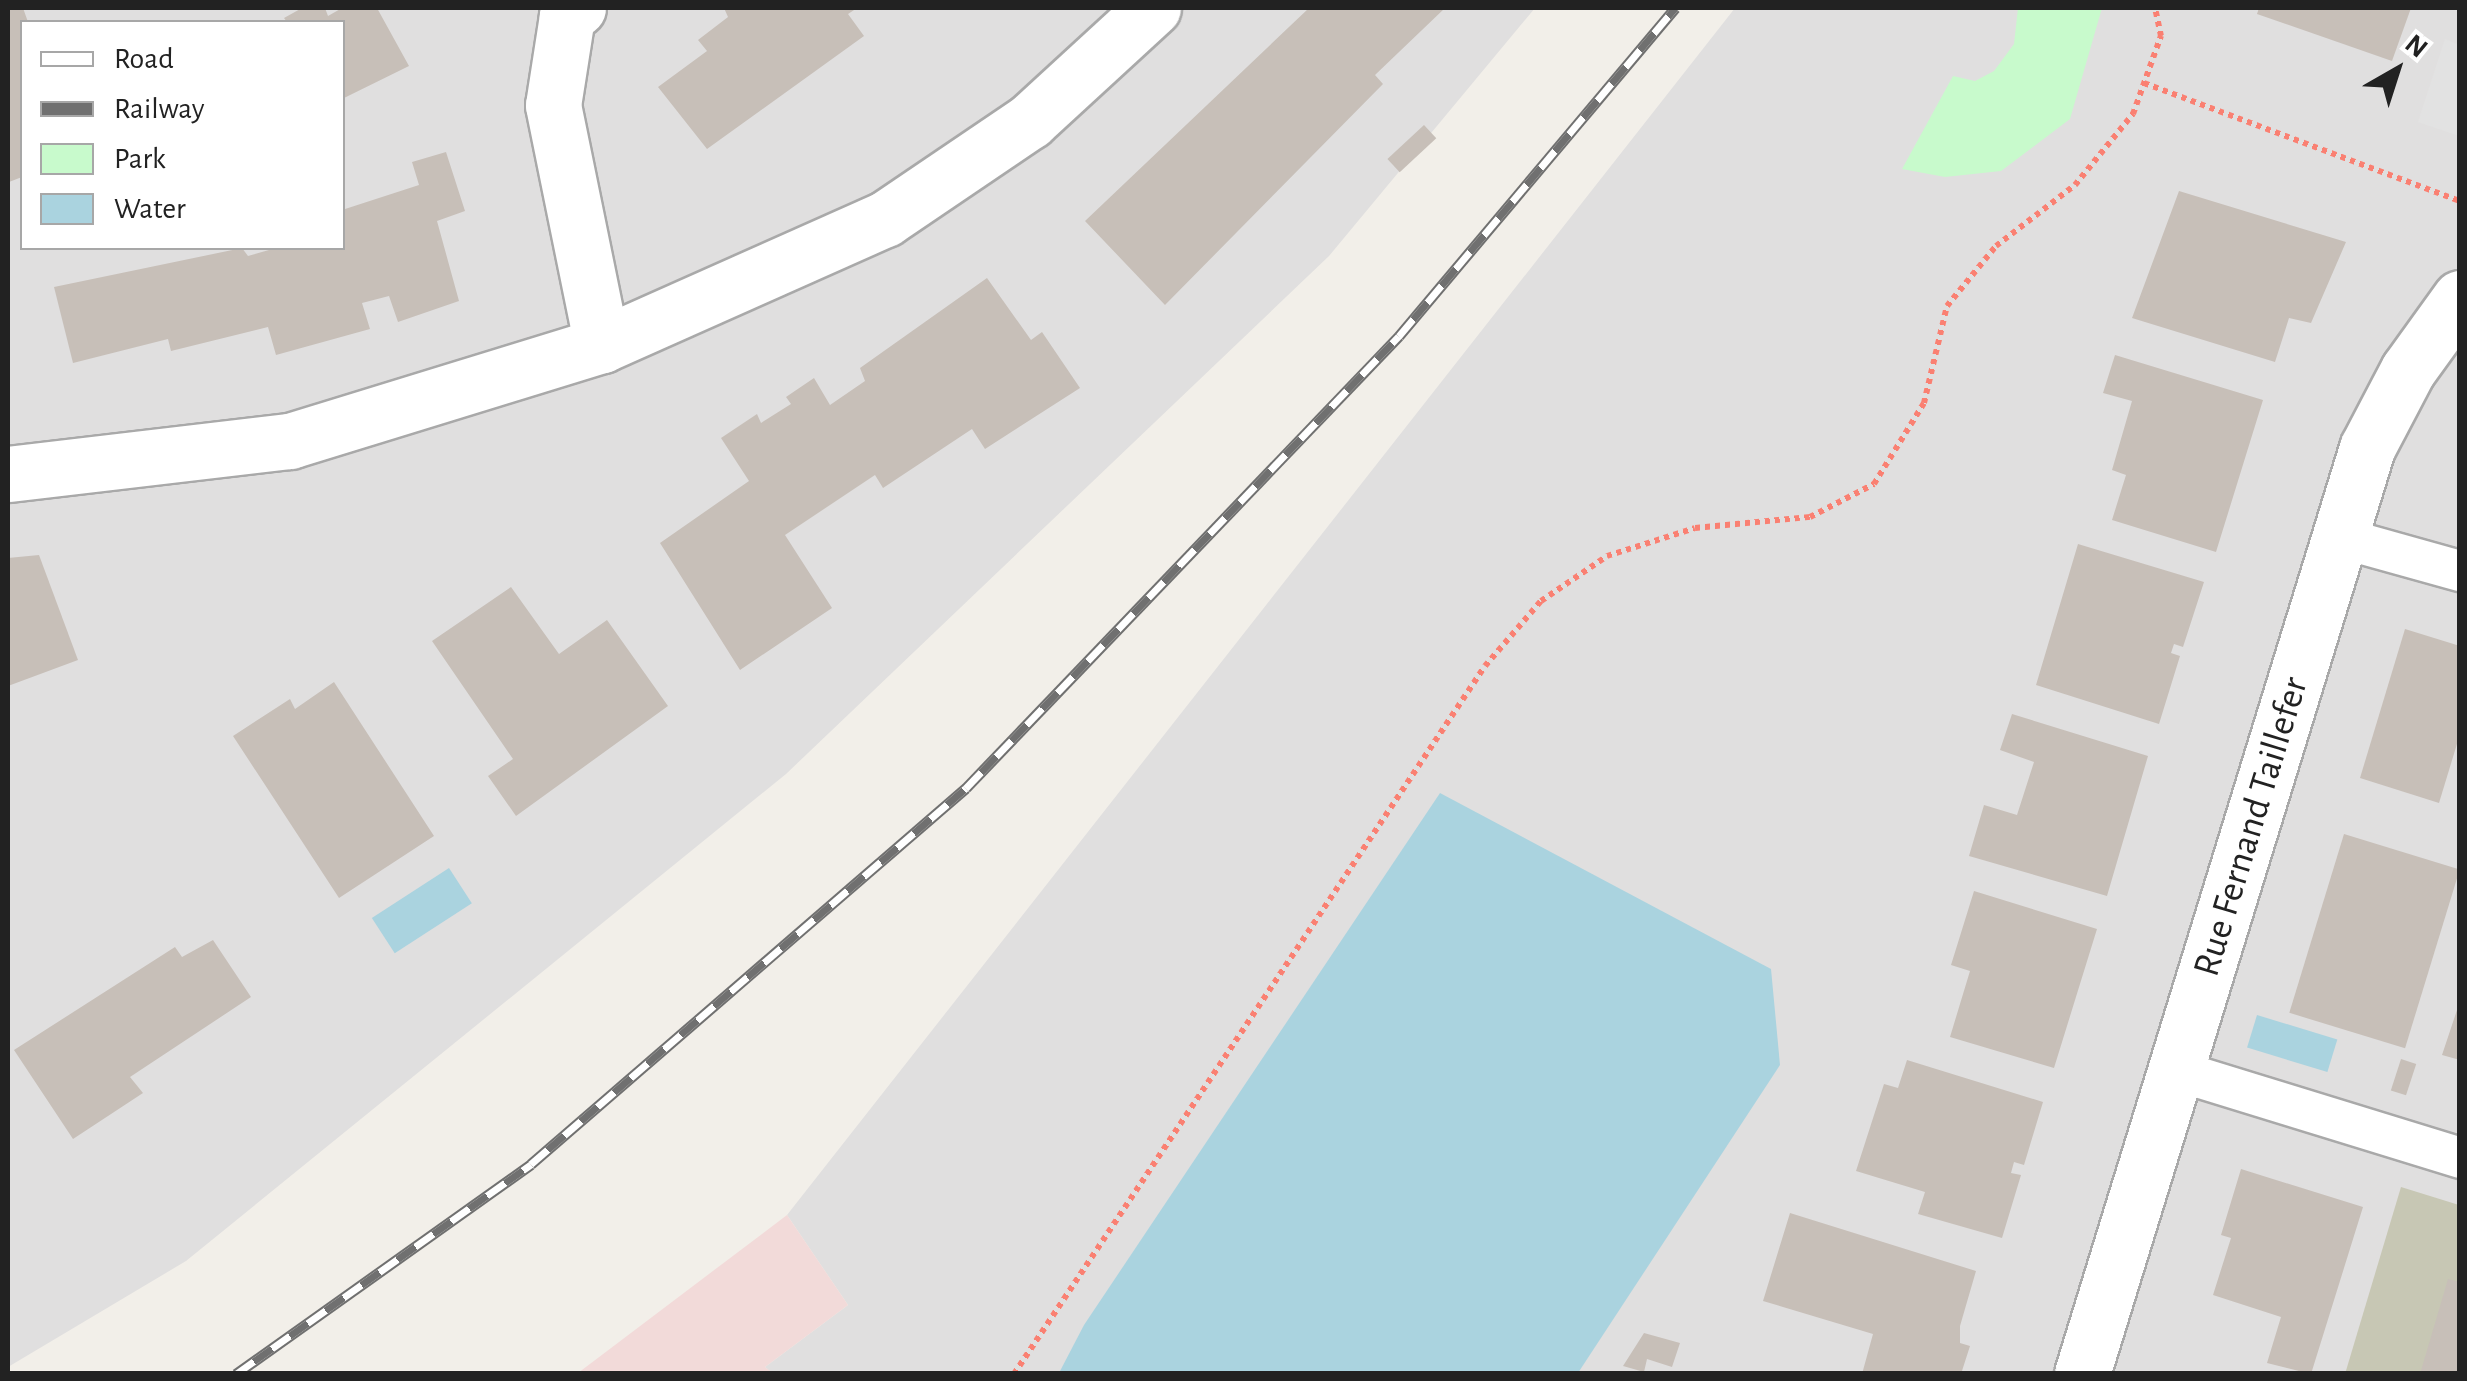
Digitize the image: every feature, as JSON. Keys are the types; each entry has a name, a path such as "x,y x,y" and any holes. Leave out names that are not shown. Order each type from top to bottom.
{"street":[{"path":"8,474 290,441 602,345 885,219 1030,121 1154,8"},
{"path":"568,10 553,105 602,345"},
{"name":"Rue Fernand Taillefer","path":"2082,1374 2367,448 2408,370 2460,298"}],"lane":[{"path":"2338,537 2460,571"},
{"path":"2178,1071 2460,1158"}],"path":[{"path":"1014,1374 1485,666 1541,600 1608,556 1696,528 1810,518 1874,484 1924,403 1947,306 1996,246 2075,186 2133,114 2160,36 2155,8"},
{"path":"2144,83 2460,201"}],"shaded area":[{"path":"8,8 1535,8 1329,256 786,774 186,1261 8,1367"},
{"path":"1735,8 2459,8 2459,1373 773,1374 765,1367 848,1305 787,1215"},
{"path":"2445,39 2459,45 2459,136 2418,122"},
{"path":"2401,1187 2459,1205 2459,1373 2345,1374"},
{"path":"787,1215 848,1305 765,1367 773,1373 578,1373"}],"green space":[{"path":"2018,8 2102,8 2070,119 2001,171 1945,177 1902,169 1953,76 1975,81 1994,71 2014,44"}],"water":[{"path":"1440,793 1771,969 1780,1065 1578,1373 1059,1373 1084,1325"},
{"path":"449,868 472,903 395,953 372,918"},
{"path":"2257,1015 2337,1040 2327,1072 2247,1048"}],"building":[{"path":"8,8 23,8 27,20 20,20 20,178 9,182"},
{"path":"302,8 325,8 328,16 342,8 377,8 409,66 345,98 345,20 284,18"},
{"path":"724,8 857,8 848,14 864,36 707,149 658,87 707,51 698,40 728,17"},
{"path":"1309,8 1445,8 1375,75 1383,84 1165,305 1085,221"},
{"path":"2259,8 2411,8 2392,61 2257,14"},
{"path":"1424,125 1436,138 1400,172 1387,159"},
{"path":"446,152 465,211 437,221 459,301 398,322 389,296 362,303 370,329 276,355 268,327 171,351 168,339 73,363 54,287 232,250 244,250 248,256 269,250 345,250 345,209 419,185 412,162"},
{"path":"2179,191 2346,242 2311,323 2289,318 2275,362 2132,318"},
{"path":"987,278 1031,340 1042,332 1080,388 985,449 972,429 883,488 875,475 785,535 832,608 740,670 660,543 749,481 721,438 757,414 761,423 791,404 786,397 814,378 830,405 865,381 860,368"},
{"path":"2115,355 2263,400 2216,552 2112,520 2126,475 2112,470 2132,401 2103,393"},
{"path":"2078,544 2204,582 2183,647 2174,644 2171,653 2180,656 2159,724 2036,685"},
{"path":"39,555 78,660 8,686 8,558"},
{"path":"511,587 559,654 607,620 668,706 516,816 488,776 513,759 432,641"},
{"path":"2405,629 2460,646 2460,734 2439,803 2360,778"},
{"path":"334,682 434,836 339,898 233,736 290,699 295,709"},
{"path":"2012,714 2148,756 2107,896 1969,856 1984,805 2017,815 2034,762 2000,750"},
{"path":"2344,834 2460,869 2405,1048 2289,1013"},
{"path":"1974,891 2097,929 2054,1068 1950,1037 1970,971 1951,965"},
{"path":"213,940 251,997 130,1077 143,1093 73,1139 14,1050 175,947 182,957"},
{"path":"2460,1001 2460,1060 2442,1055"},
{"path":"2401,1059 2416,1064 2406,1095 2391,1090"},
{"path":"1907,1060 2043,1102 2024,1165 2014,1162 2011,1173 2021,1175 2002,1238 1918,1214 1925,1192 1856,1171 1884,1084 1898,1088"},
{"path":"2241,1169 2363,1207 2311,1374 2267,1363 2281,1317 2213,1295 2231,1238 2221,1235"},
{"path":"1790,1213 1976,1271 1960,1326 1960,1343 1970,1346 1961,1374 1862,1374 1873,1334 1763,1301"},
{"path":"2448,1279 2460,1282 2460,1374 2420,1374"},
{"path":"1644,1333 1680,1343 1672,1367 1647,1359 1644,1372 1623,1366"}],"railway":[{"path":"236,1374 531,1164 966,788 1399,336 1675,8"}]}
